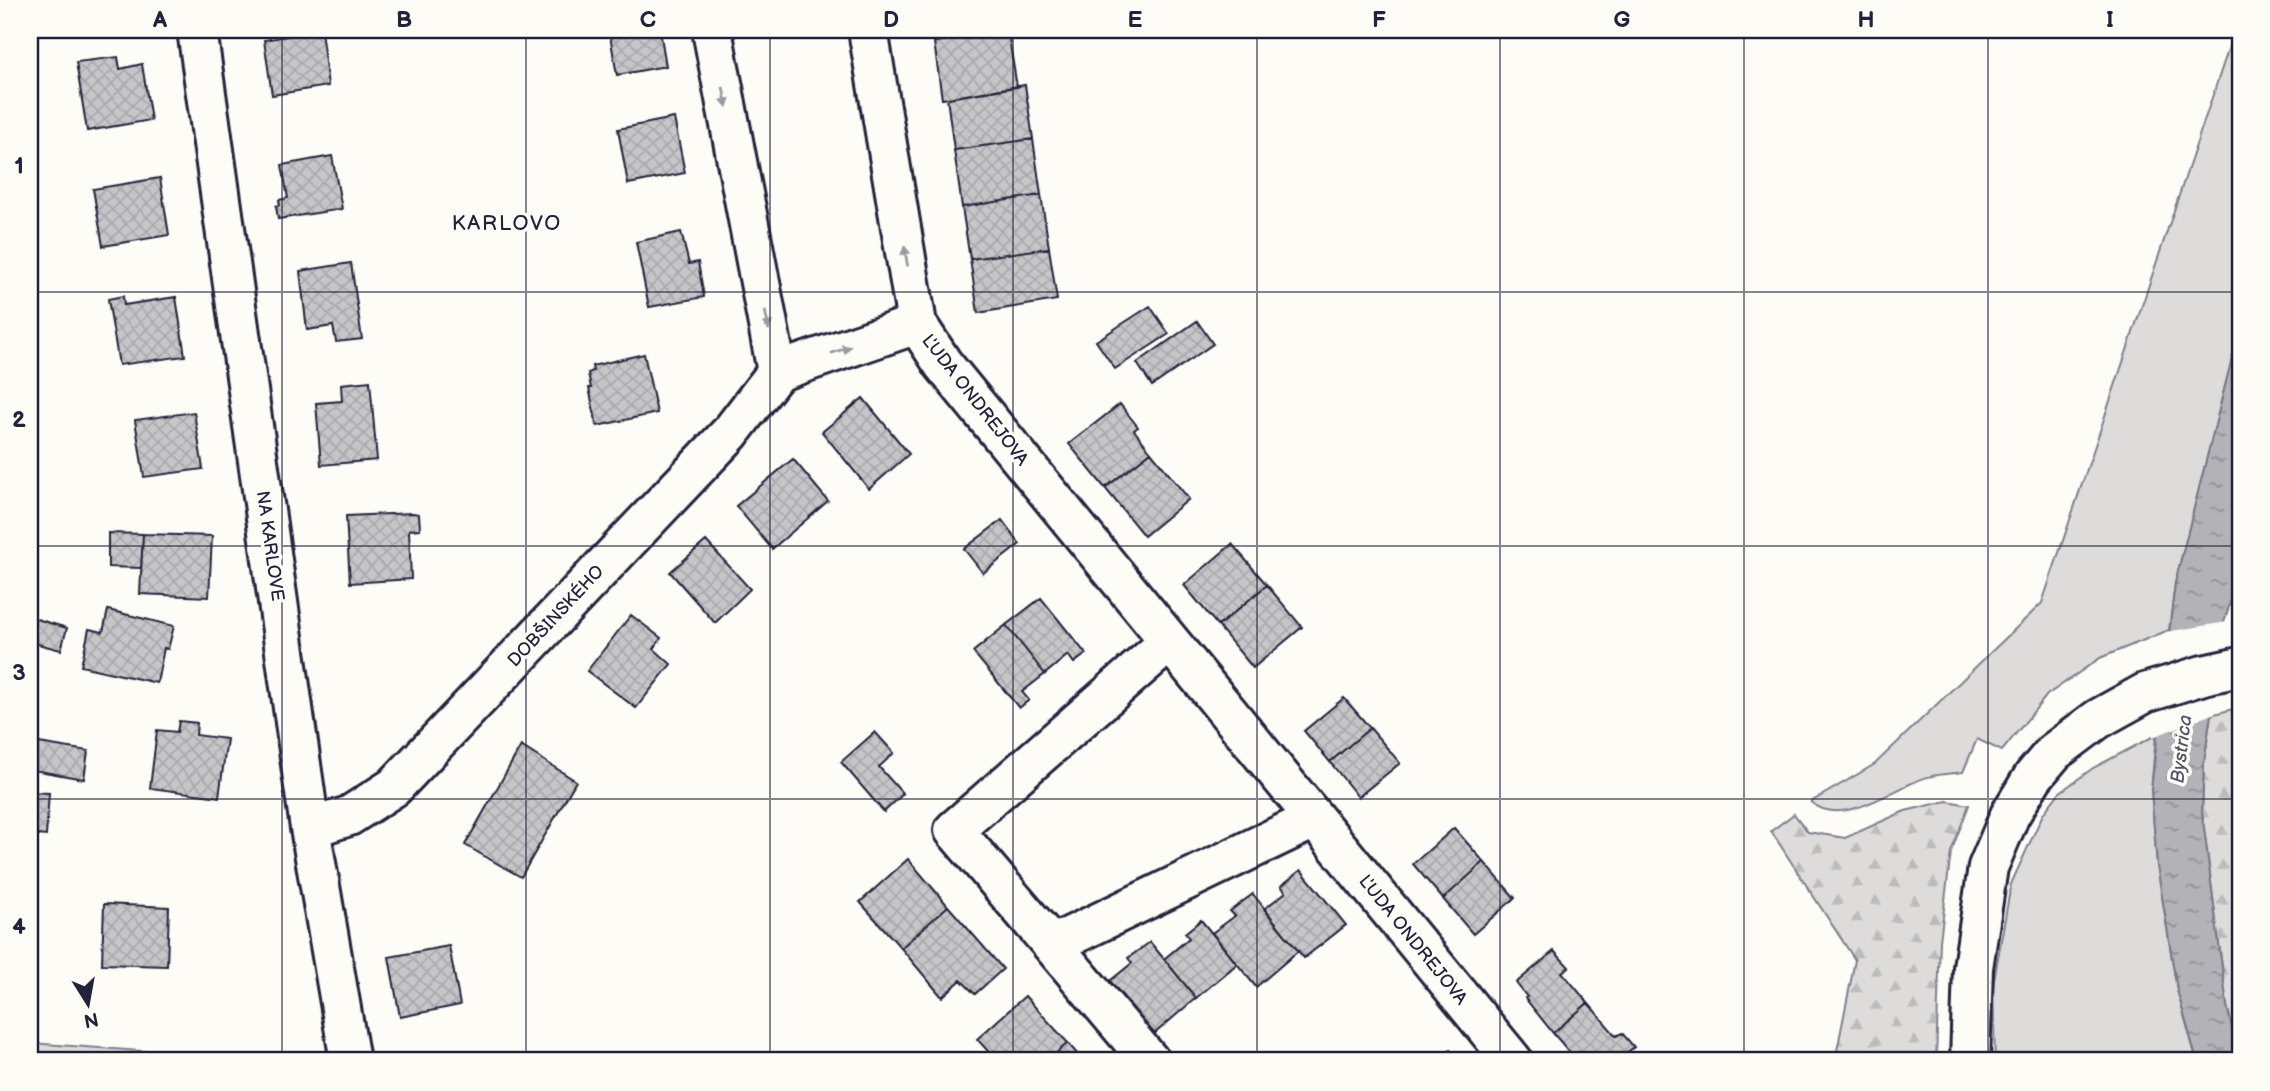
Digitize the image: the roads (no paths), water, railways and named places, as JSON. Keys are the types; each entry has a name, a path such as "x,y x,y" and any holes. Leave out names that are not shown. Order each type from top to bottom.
{"street":[{"name":"NA KARLOVE","path":"197,30 310,828 350,1061"},
{"path":"712,30 777,372 917,324"},
{"name":"ĽUDA ONDREJOVA","path":"868,30 917,324 943,364 1513,1061"},
{"name":"DOBŠINSKÉHO","path":"310,828 349,816 394,788 730,433 777,372"},
{"path":"1150,1061 954,830 1169,642"},
{"path":"1970,1061 1973,968 1988,867 2010,815 2033,777 2054,752 2098,719 2146,693 2203,675 2240,667"},
{"path":"1052,945 1314,819"}],"water":[{"name":"Bystrica","path":"2240,327 2240,568 2224,623 2204,762 2202,813 2227,1006 2240,1061 2197,1061 2177,990 2157,865 2151,790 2175,583"}],"district":[{"name":"KARLOVO","path":"507,223"}]}
